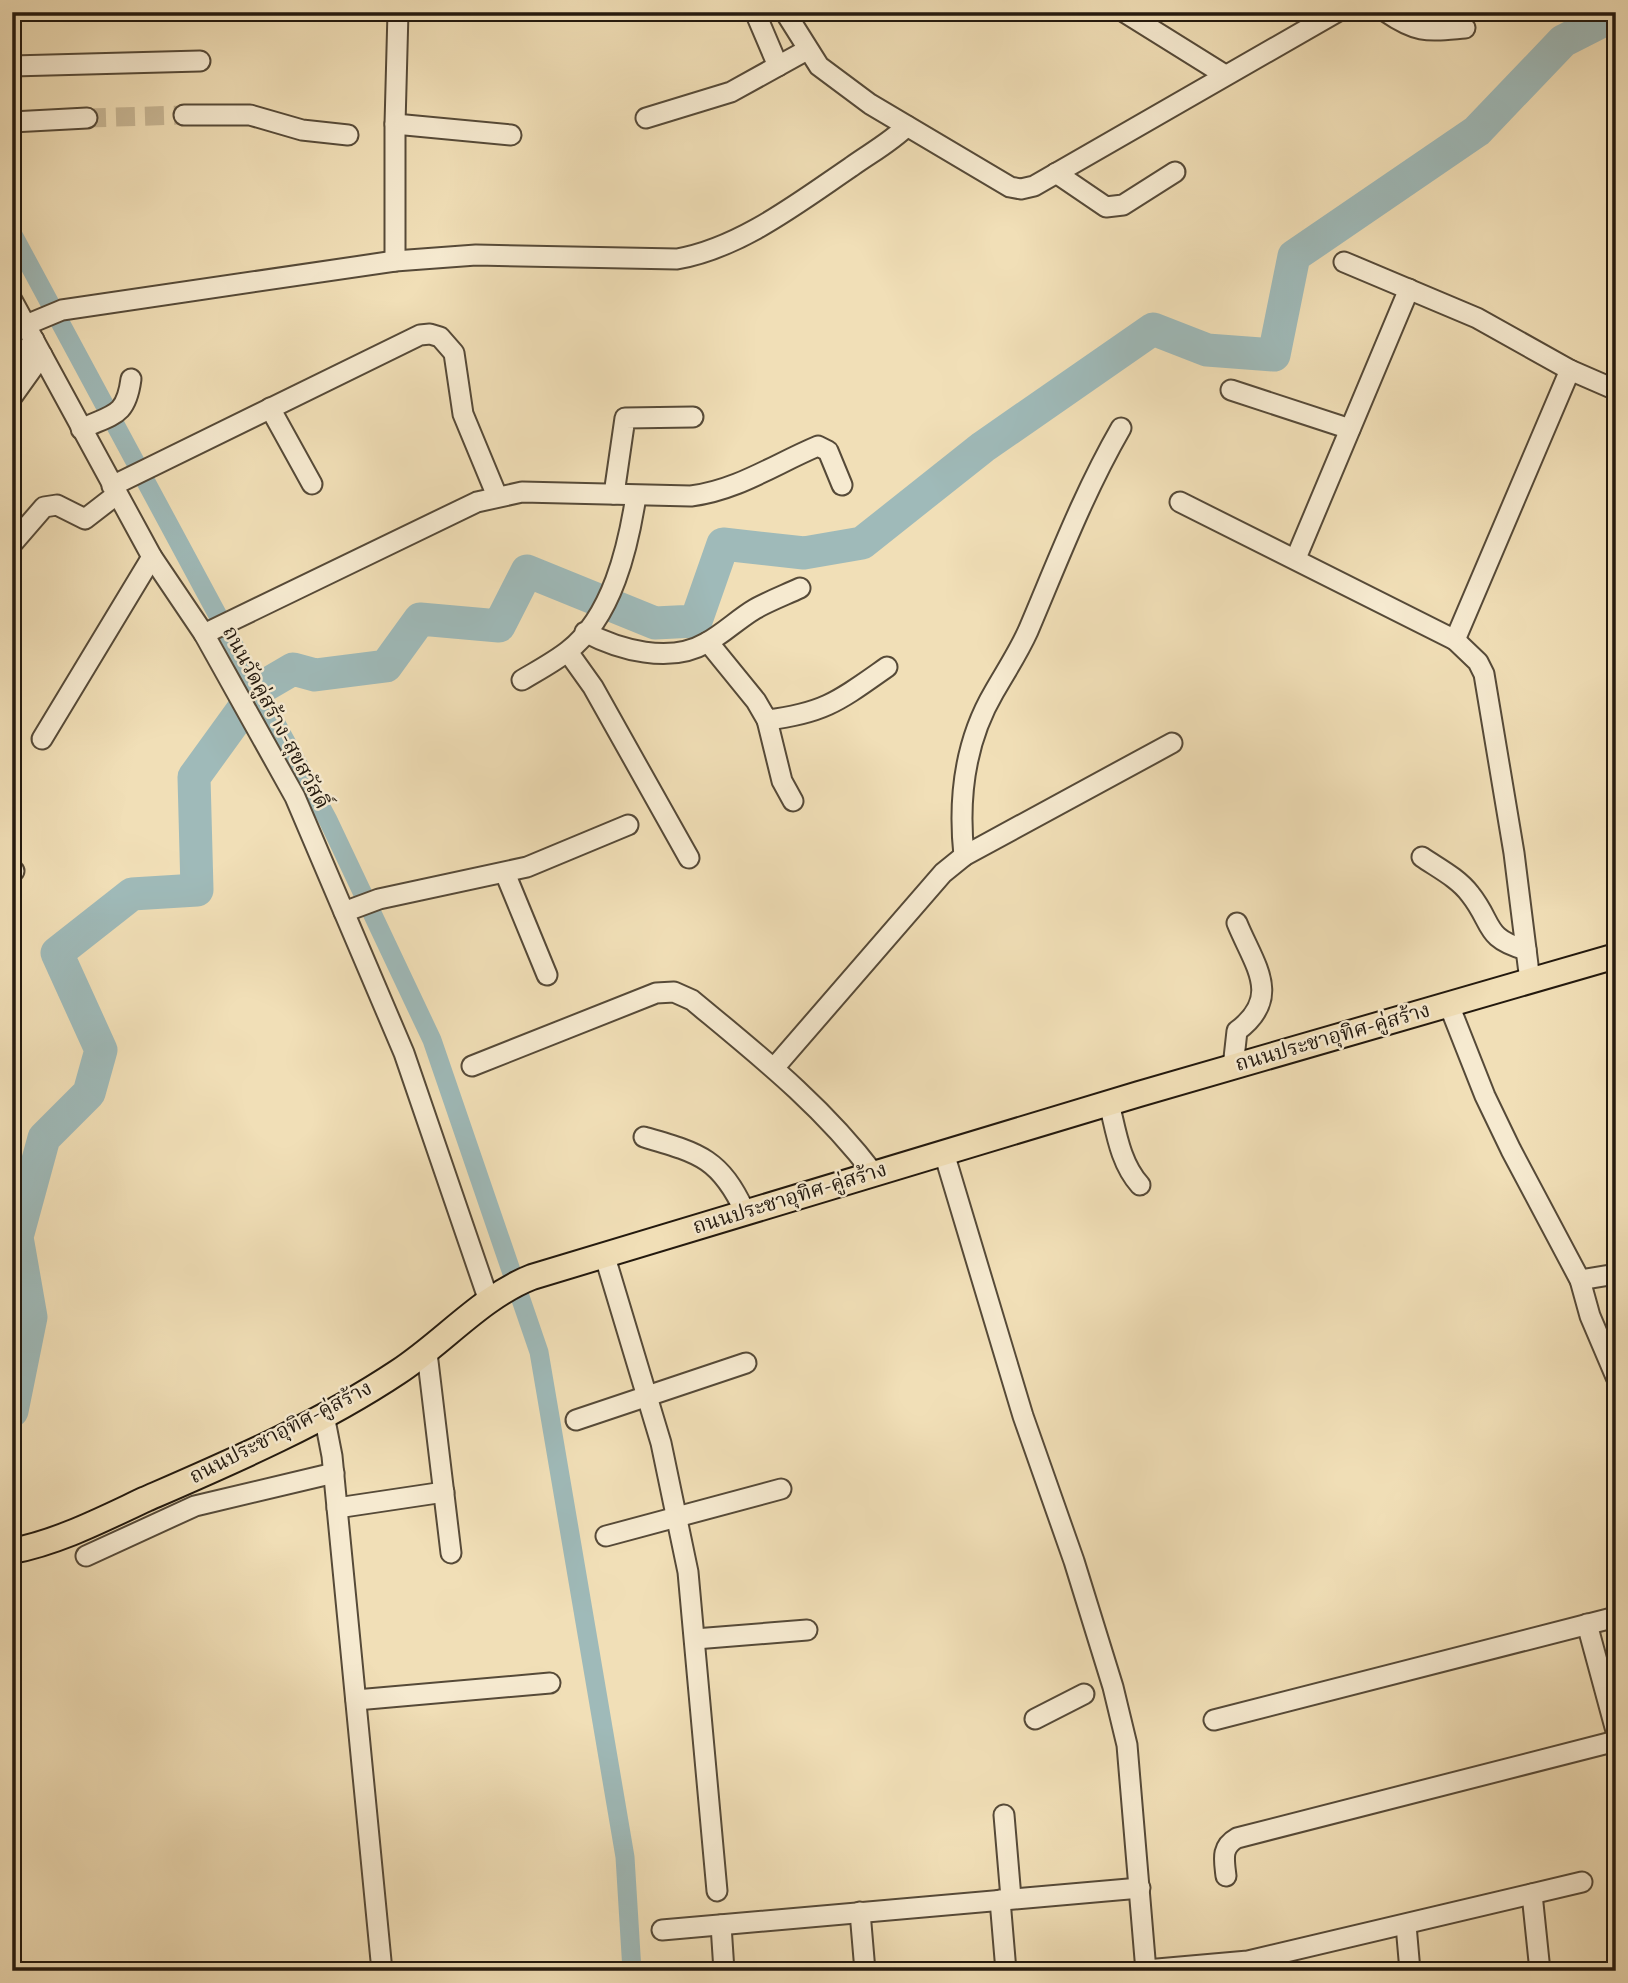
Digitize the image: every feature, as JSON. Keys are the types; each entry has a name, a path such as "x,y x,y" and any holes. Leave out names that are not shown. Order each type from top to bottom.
{"main road":[{"name":"ถนนประชาอุทิศ-คู่สร้าง","path":"12,1551 67,1534 228,1463 324,1415 427,1353 498,1294 532,1277 1109,1103 1616,956"}],"street":[{"path":"395,261 398,12"},
{"path":"755,12 778,66"},
{"path":"785,12 819,66 907,126 1010,187 1021,189 1034,186 1337,12"},
{"path":"1124,12 1226,75"},
{"path":"1386,12 1411,28 1428,32 1465,28"},
{"path":"646,118 731,92 807,50"},
{"path":"12,66 200,61"},
{"path":"184,115 250,115 302,130 348,135"},
{"path":"12,122 87,118"},
{"path":"395,124 511,135"},
{"path":"12,370 52,313 395,261 476,255 677,259 696,256 734,241 815,191 907,126"},
{"path":"1056,173 1106,206 1114,207 1123,205 1174,172"},
{"path":"1344,262 1477,318 1570,370 1616,390"},
{"path":"1296,558 1409,289"},
{"name":"ถนนวัดคู่สร้าง-สุขสวัสดิ์","path":"12,300 34,340 97,423 125,481 152,557 204,634 295,797 352,909 404,1053 498,1294"},
{"path":"12,544 44,507 57,505 85,519 125,481 420,335 430,334 440,337 454,354 463,414 497,496"},
{"path":"12,397 34,340"},
{"path":"1455,640 1570,370"},
{"path":"97,423 119,413 126,405 131,379"},
{"path":"1231,390 1350,429"},
{"path":"270,408 312,484"},
{"path":"614,494 625,418 694,417"},
{"path":"964,856 961,789 972,741 993,692 1020,648 1096,472 1121,428"},
{"path":"204,634 477,502 497,496 522,492 636,496 716,493 754,478 818,446 828,452 842,485"},
{"path":"522,680 568,652 600,612 624,559 636,496"},
{"path":"1180,502 1455,640 1478,662 1484,674 1512,839 1530,981"},
{"path":"42,739 152,557"},
{"path":"586,632 603,642 650,652 676,653 708,642 757,608 800,588"},
{"path":"708,642 756,701 767,720 782,781 793,801"},
{"path":"568,652 593,687 689,858"},
{"path":"767,720 804,716 822,710 887,667"},
{"path":"774,1068 943,873 964,856 1172,743"},
{"path":"352,909 379,899 527,867 628,825"},
{"path":"1422,857 1469,893 1496,938 1503,944 1526,950"},
{"path":"505,873 547,975"},
{"path":"1233,1067 1237,1031 1249,1022 1263,999 1263,987 1237,923"},
{"path":"472,1066 656,993 674,992 692,1000 774,1068 846,1138 874,1174"},
{"path":"1449,1005 1505,1139 1580,1280 1590,1316 1616,1377"},
{"path":"1109,1103 1119,1144 1131,1175 1140,1185"},
{"path":"644,1137 710,1160 733,1186 744,1212"},
{"path":"944,1153 1023,1416 1074,1561 1112,1683 1127,1745 1146,1970 1248,1961 1283,1962 1406,1925 1582,1882"},
{"path":"605,1257 661,1443 688,1572 718,1891"},
{"path":"1580,1280 1616,1274"},
{"path":"427,1353 451,1553"},
{"path":"576,1420 746,1363"},
{"path":"324,1415 334,1473 382,1971"},
{"path":"86,1556 195,1506 334,1473"},
{"path":"606,1536 676,1515 781,1489"},
{"path":"337,1508 444,1492"},
{"path":"1214,1720 1616,1617"},
{"path":"1587,1624 1616,1731"},
{"path":"695,1639 807,1630"},
{"path":"356,1700 550,1683"},
{"path":"1035,1719 1112,1683"},
{"path":"1226,1876 1224,1853 1227,1843 1237,1838 1616,1741"},
{"path":"1004,1815 1006,1971"},
{"path":"662,1930 1140,1888"},
{"path":"1532,1895 1540,1971"},
{"path":"860,1912 865,1971"},
{"path":"721,1925 724,1971"},
{"path":"1406,1925 1410,1971"}],"waterway":[{"path":"12,1411 31,1317 17,1237 44,1138 89,1093 101,1050 57,953 132,894 197,890 194,777 257,690 293,669 315,675 386,666 420,619 499,626 527,571 655,623 696,621 723,544 804,553 862,543 983,447 1153,329 1207,350 1274,355 1294,256 1477,131 1563,41 1616,14"},
{"path":"12,233 328,820 432,1040 539,1352 625,1857 632,1971"}],"tunnel":[{"path":"87,118 184,115"}]}
